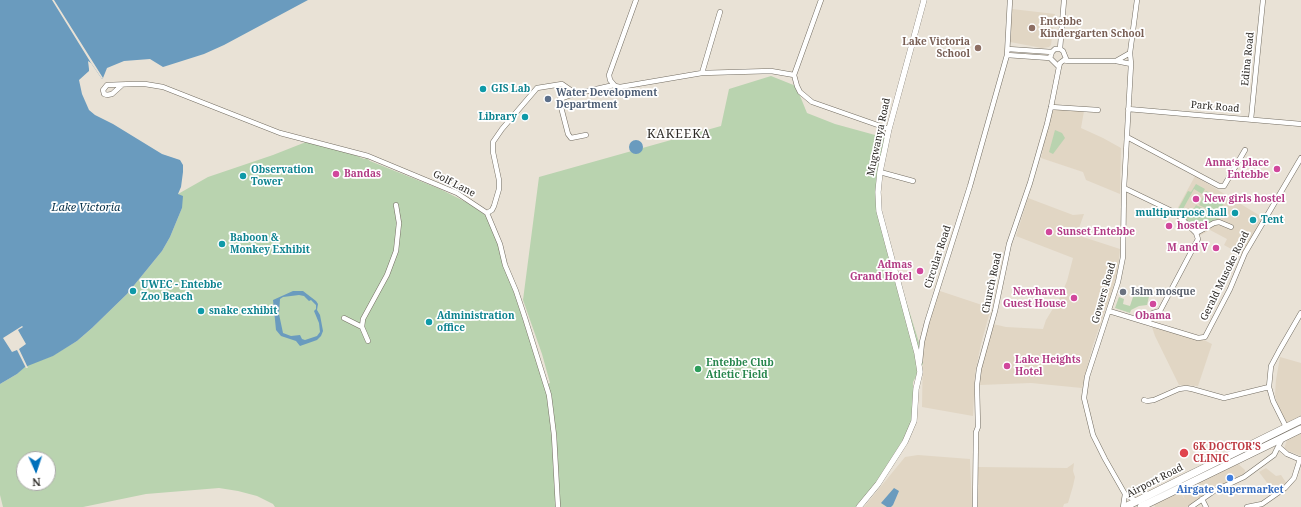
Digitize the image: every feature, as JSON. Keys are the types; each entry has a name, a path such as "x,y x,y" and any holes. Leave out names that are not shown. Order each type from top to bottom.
{"highway":[{"name":"Airport Road","path":"1124,507 1301,420"},
{"name":"Airport Road","path":"1146,506 1301,429"}],"street":[{"path":"614,85 610,80 609,75 636,0"},
{"path":"821,0 794,75 796,86 800,92 812,102 889,128"},
{"name":"Mugwanya Road","path":"920,372 913,336 879,211 878,192 880,172 889,128 924,0"},
{"name":"Circular Road","path":"859,507 878,484 905,442 912,428 915,412 916,389 920,372 922,342 970,186 1007,55 1010,0"},
{"path":"1064,0 1060,49 1067,61"},
{"name":"Gowers Road","path":"1136,501 1125,494 1105,459 1093,435 1084,398 1089,371 1121,271 1123,257 1124,188 1131,64 1130,52 1137,0"},
{"name":"Edina Road","path":"1251,119 1263,0"},
{"path":"702,73 720,12"},
{"path":"1008,49 1052,52 1055,49 1060,49"},
{"path":"1050,58 1052,52"},
{"path":"1116,61 1130,52"},
{"path":"1007,55 1050,58 1059,67 1060,63 1064,60 1116,61 1131,64"},
{"name":"Church Road","path":"975,507 976,432 978,427 977,384 979,369 995,311 1009,244 1030,183 1052,107 1059,67"},
{"path":"586,136 572,138 568,134 564,123 560,99 574,93 614,85 620,87 702,73 771,71 794,75"},
{"name":"Golf Lane","path":"122,85 145,84 163,87 280,133 368,156 457,193 487,213"},
{"path":"558,507 554,435 549,395 516,291 505,265 500,244 487,213 492,210 499,190 499,180 493,152 493,142 502,129 537,88 562,84 574,93"},
{"path":"1052,107 1098,110"},
{"name":"Park Road","path":"1128,109 1301,124"},
{"path":"1127,137 1219,186 1224,186 1245,150"},
{"name":"Gerald Musoke Road","path":"1109,310 1198,338 1205,337 1230,289 1245,253 1301,158"},
{"path":"880,172 913,181"},
{"path":"1124,188 1176,213 1196,233 1198,239 1165,303 1160,311 1153,313 1148,323"},
{"path":"368,341 362,327 363,319 387,275 396,251 398,223 396,205"},
{"path":"1196,233 1214,223 1220,222 1231,227"},
{"path":"1286,427 1273,401 1269,387 1271,366 1278,351 1301,313"},
{"path":"344,318 362,327"},
{"path":"1144,400 1154,400 1179,389 1186,388 1224,398 1269,387"},
{"path":"1191,507 1214,491 1251,472 1274,455 1283,438"},
{"path":"1247,507 1262,504 1285,488 1294,478 1300,460 1287,454 1279,447"},
{"path":"1124,507 1125,494"},
{"path":"1202,499 1206,507"}],"shaded area":[{"name":"Entebbe Kindergarten School","path":"1012,9 1055,14 1051,45 1049,47 1042,48 1010,42"},
{"path":"1053,109 1084,111 1081,128 1121,148 1120,194 1086,180 1083,172 1041,158 1051,111"},
{"path":"1195,176 1262,217 1263,219 1242,255 1224,245 1227,239 1210,230 1199,236 1197,229 1176,211"},
{"path":"1028,198 1073,215 1084,214 1079,228 1082,229 1080,236 1120,249 1118,271 1093,345 1082,388 1031,383 980,385 978,379 993,324 1006,327 1043,329 1046,320 1060,297 1067,281 1073,258 1016,236"},
{"path":"937,290 991,308 981,344 975,374 973,416 922,407 923,346"},
{"path":"1152,327 1202,339 1212,344 1198,386 1179,385"},
{"path":"1280,357 1301,363 1301,417 1286,424 1278,407 1275,395"},
{"path":"1301,431 1301,456 1284,449 1288,437"},
{"path":"918,455 970,459 972,507 864,507 905,457"},
{"path":"1235,461 1245,470 1244,477 1209,489 1204,495 1187,507 1155,507 1153,503 1179,490 1185,500 1181,489"},
{"path":"1074,463 1073,471 1075,477 1073,486 1068,503 1064,504 1063,507 978,507 978,467 1067,468"},
{"path":"1266,468 1276,476 1281,475 1287,484 1274,492 1259,472"}],"green space":[{"path":"771,76 796,86 807,113 835,124 886,138 877,207 921,349 923,364 913,382 912,423 908,432 872,489 857,507 275,507 273,504 257,496 219,488 146,494 83,507 3,507 0,495 0,384 17,374 25,366 52,356 77,341 127,294 162,251 170,237 182,208 178,194 208,177 273,155 311,140 364,159 367,158 370,161 440,189 470,204 488,217 518,297 545,385 550,383 542,354 523,300 539,177 721,126 729,89"},
{"path":"1055,130 1062,133 1065,138 1053,154 1049,152"},
{"path":"1196,184 1205,189 1202,194 1194,189 1183,209 1191,213 1196,205 1221,217 1198,231 1177,211 1188,191 1191,192"},
{"path":"1206,191 1222,199 1221,201 1224,203 1218,214 1199,205"},
{"path":"1136,288 1150,292 1147,305 1139,306 1131,310 1130,313 1115,308 1119,297 1124,299 1123,304 1130,306"}],"water":[{"name":"Lake Victoria","path":"0,0 308,0 224,45 204,54 163,67 150,59 124,61 107,68 102,79 88,61 89,71 79,80 82,94 89,110 162,154 180,160 183,165 183,172 181,187 178,194 183,196 182,208 170,237 162,251 127,294 92,328 77,341 53,356 25,367 17,374 0,384"},
{"path":"633,140 639,140 643,144 643,150 639,154 633,154 629,150 629,144"},
{"path":"293,291 303,291 318,304 317,310 320,315 323,331 321,336 317,340 300,346 296,341 281,336 276,330 273,300","holes":["299,295 304,296 316,305 316,309 314,311 319,323 320,332 317,336 305,340 302,339 300,335 291,336 283,333 279,314 280,299 283,297"]},
{"path":"894,488 899,491 893,505 891,507 887,507 881,503"}],"pier":[{"path":"52,0 54,0 103,78 102,79 91,63"},
{"path":"22,326 23,327 18,330 26,344 19,349 28,368 26,368 17,350 12,352 3,338"}],"place":[{"name":"Entebbe Kindergarten School","path":"1032,28"},
{"name":"Lake Victoria School","path":"978,48"},
{"name":"GIS Lab","path":"483,89"},
{"name":"Water Development Department","path":"548,99"},
{"name":"Library","path":"525,117"},
{"name":"Anna‘s place Entebbe","path":"1277,169"},
{"name":"Bandas","path":"336,174"},
{"name":"Observation Tower","path":"243,176"},
{"name":"New girls hostel","path":"1196,199"},
{"name":"multipurpose hall","path":"1235,213"},
{"name":"Tent","path":"1253,220"},
{"name":"hostel","path":"1169,226"},
{"name":"Sunset Entebbe","path":"1049,232"},
{"name":"Baboon & Monkey Exhibit","path":"222,244"},
{"name":"M and V","path":"1216,248"},
{"name":"Admas Grand Hotel","path":"920,271"},
{"name":"UWEC - Entebbe Zoo Beach","path":"133,291"},
{"name":"Islm mosque","path":"1123,292"},
{"name":"Newhaven Guest House","path":"1074,298"},
{"name":"Obama","path":"1153,304"},
{"name":"snake exhibit","path":"201,311"},
{"name":"Administration office","path":"429,322"},
{"name":"Lake Heights Hotel","path":"1007,366"},
{"name":"Entebbe Club Atletic Field","path":"698,369"},
{"name":"6K DOCTOR'S CLINIC","path":"1184,453"},
{"name":"Airgate Supermarket","path":"1230,478"}],"district":[{"name":"KAKEEKA","path":"679,135"}]}
